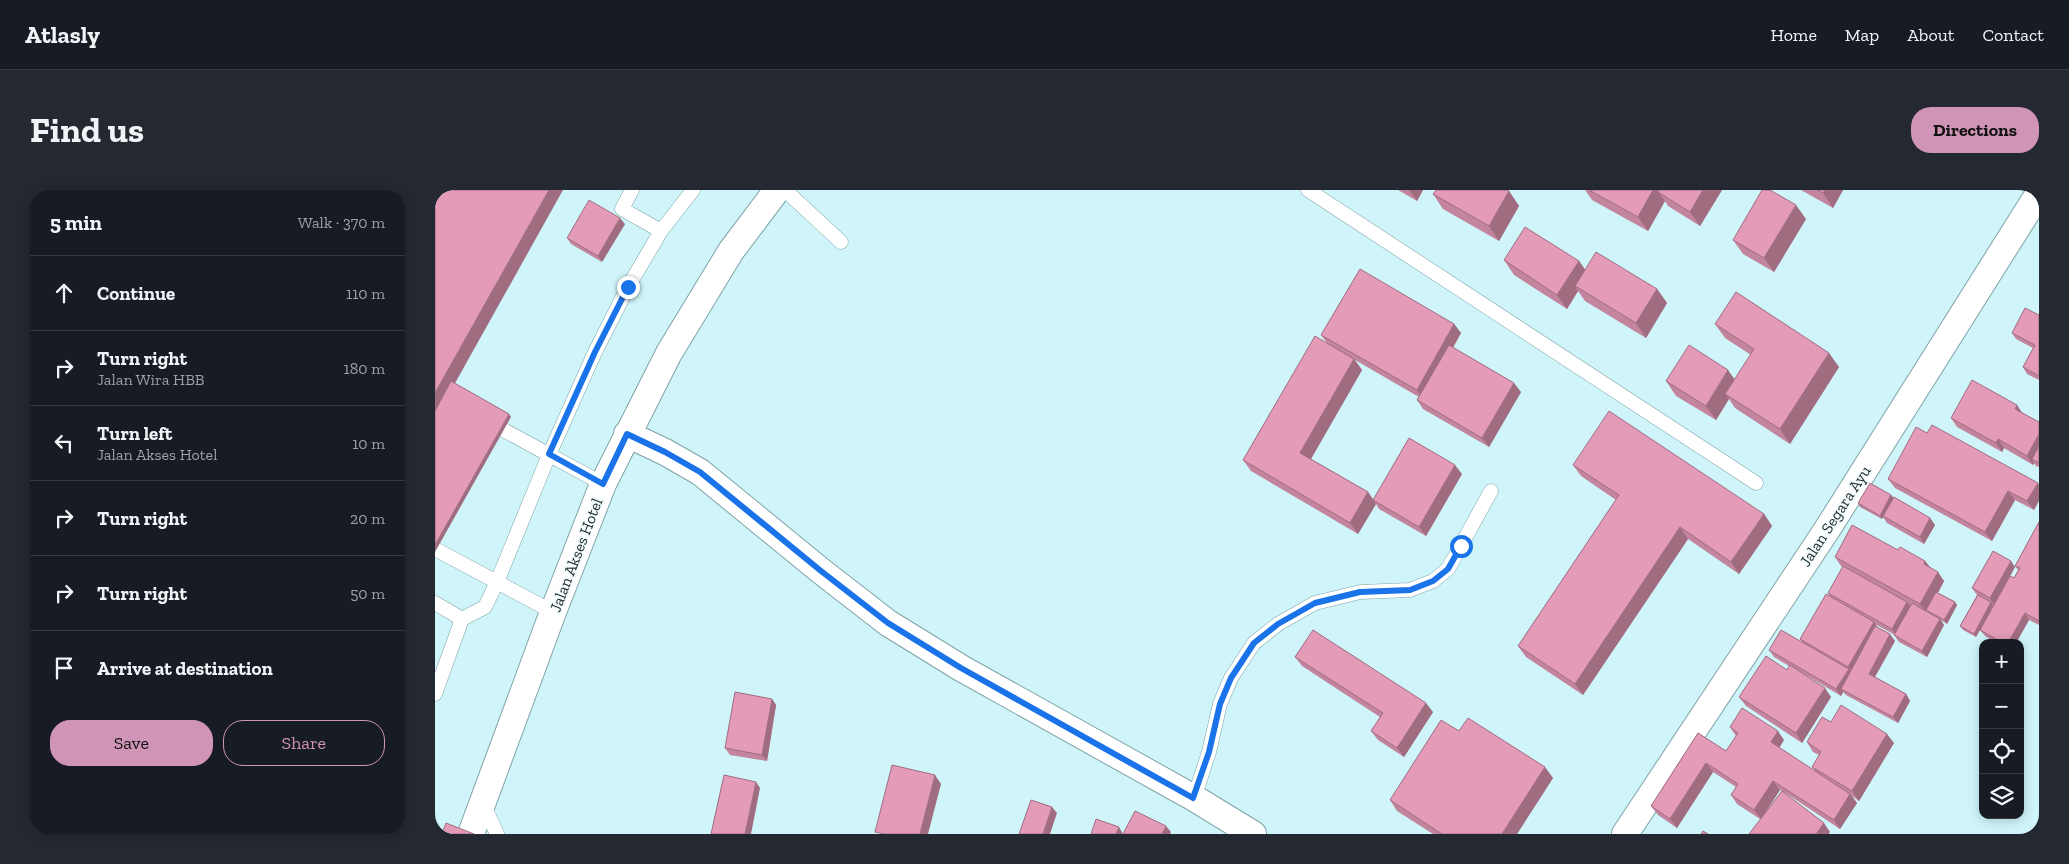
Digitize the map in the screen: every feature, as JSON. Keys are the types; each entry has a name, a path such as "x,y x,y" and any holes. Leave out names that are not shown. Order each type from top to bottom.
{"street":[{"name":"Jalan Akses Hotel","path":"471,834 553,612 603,484 669,353 721,268 777,190"},
{"name":"Jalan Segara Ayu","path":"1625,834 1828,528 2039,193"},
{"path":"627,434 665,452 700,472 888,623 961,668 1193,798 1253,834"}],"lane":[{"path":"632,190 621,209 661,230"},
{"path":"435,694 462,619 485,607 497,582 549,454 595,352 628,287 661,230 693,190"},
{"path":"785,190 841,242"},
{"path":"1308,190 1756,483"},
{"path":"479,417 603,484"},
{"path":"1193,798 1209,752 1220,704 1231,678 1254,643 1278,624 1315,603 1360,592 1410,590 1433,581 1448,569 1491,491"},
{"path":"435,549 553,612"},
{"path":"435,604 462,619"},
{"path":"483,803 497,834"}],"building":[{"path":"435,190 549,190 435,393"},
{"path":"1436,190 1509,191 1489,226 1433,194"},
{"path":"1589,190 1653,190 1638,217"},
{"path":"1659,190 1703,190 1690,212 1658,192"},
{"path":"1762,190 1770,190 1796,205 1764,258 1733,240"},
{"path":"589,200 620,218 598,256 567,238"},
{"path":"1525,227 1579,261 1557,295 1504,260"},
{"path":"1596,252 1657,289 1636,323 1575,286"},
{"path":"1360,269 1454,324 1417,390 1321,335"},
{"path":"1736,292 1829,353 1780,429 1725,394 1754,349 1715,324"},
{"path":"2025,308 2039,315 2039,376 2023,367 2035,345 2012,333"},
{"path":"1315,336 1354,359 1300,453 1368,492 1350,523 1243,460"},
{"path":"1449,345 1514,383 1482,438 1417,400"},
{"path":"1689,345 1728,370 1706,406 1666,381"},
{"path":"1972,380 2017,405 2015,409 2039,422 2039,434 2027,456 1998,439 1996,443 1951,418"},
{"path":"451,381 509,414 435,545 435,411"},
{"path":"1609,411 1764,514 1731,562 1680,527 1575,684 1518,646 1619,495 1573,465"},
{"path":"1932,425 2038,483 2027,501 2008,491 1985,532 1888,479 1916,427 1927,433"},
{"path":"1409,438 1455,465 1419,527 1373,500"},
{"path":"2039,446 2039,463 2032,459"},
{"path":"1870,483 1891,495 1880,516 1858,503"},
{"path":"1894,497 1930,518 1920,537 1883,516"},
{"path":"2039,522 2039,621 2025,613 2010,639 1996,639 1980,630 2010,576 2014,578 2020,568 2015,566"},
{"path":"1852,525 1898,550 1900,547 1925,561 1924,564 1938,572 1920,604 1835,557"},
{"path":"1993,551 2011,561 1990,598 1972,588"},
{"path":"1843,566 1907,602 1892,629 1828,593"},
{"path":"1936,592 1955,602 1944,620 1926,610"},
{"path":"1826,594 1874,622 1848,667 1800,639"},
{"path":"1978,595 1991,602 1974,634 1960,626"},
{"path":"1912,603 1940,619 1922,651 1894,635"},
{"path":"1875,626 1890,634 1869,674 1906,694 1893,717 1841,689"},
{"path":"1313,630 1426,703 1397,748 1371,731 1383,713 1295,657"},
{"path":"1781,630 1849,669 1836,689 1769,650"},
{"path":"1766,656 1787,670 1790,665 1825,688 1796,733 1739,697"},
{"path":"735,692 772,699 762,755 725,748"},
{"path":"1841,705 1887,734 1852,791 1812,767 1821,752 1807,742 1822,717 1831,722"},
{"path":"1742,708 1778,731 1771,742 1850,794 1834,820 1773,781 1754,810 1731,795 1738,784 1706,763 1670,819 1651,806 1698,733 1726,751 1738,733 1730,727"},
{"path":"1468,718 1545,767 1502,834 1442,834 1390,800 1441,720 1459,731"},
{"path":"892,765 935,775 920,834 884,834 875,832"},
{"path":"724,775 756,782 745,834 711,834"},
{"path":"1782,791 1824,823 1816,834 1749,834"},
{"path":"1031,800 1052,807 1043,834 1019,834"},
{"path":"1135,811 1166,826 1162,834 1123,834"},
{"path":"1096,819 1119,827 1116,834 1091,834"},
{"path":"446,823 474,834 442,834"}],"route":[{"path":"628,287 595,352 549,454 603,484 627,434 665,452 700,472 888,623 961,668 1193,798 1209,752 1220,704 1231,678 1254,643 1278,624 1315,603 1360,592 1410,590 1433,581 1448,569 1461,546"}]}
